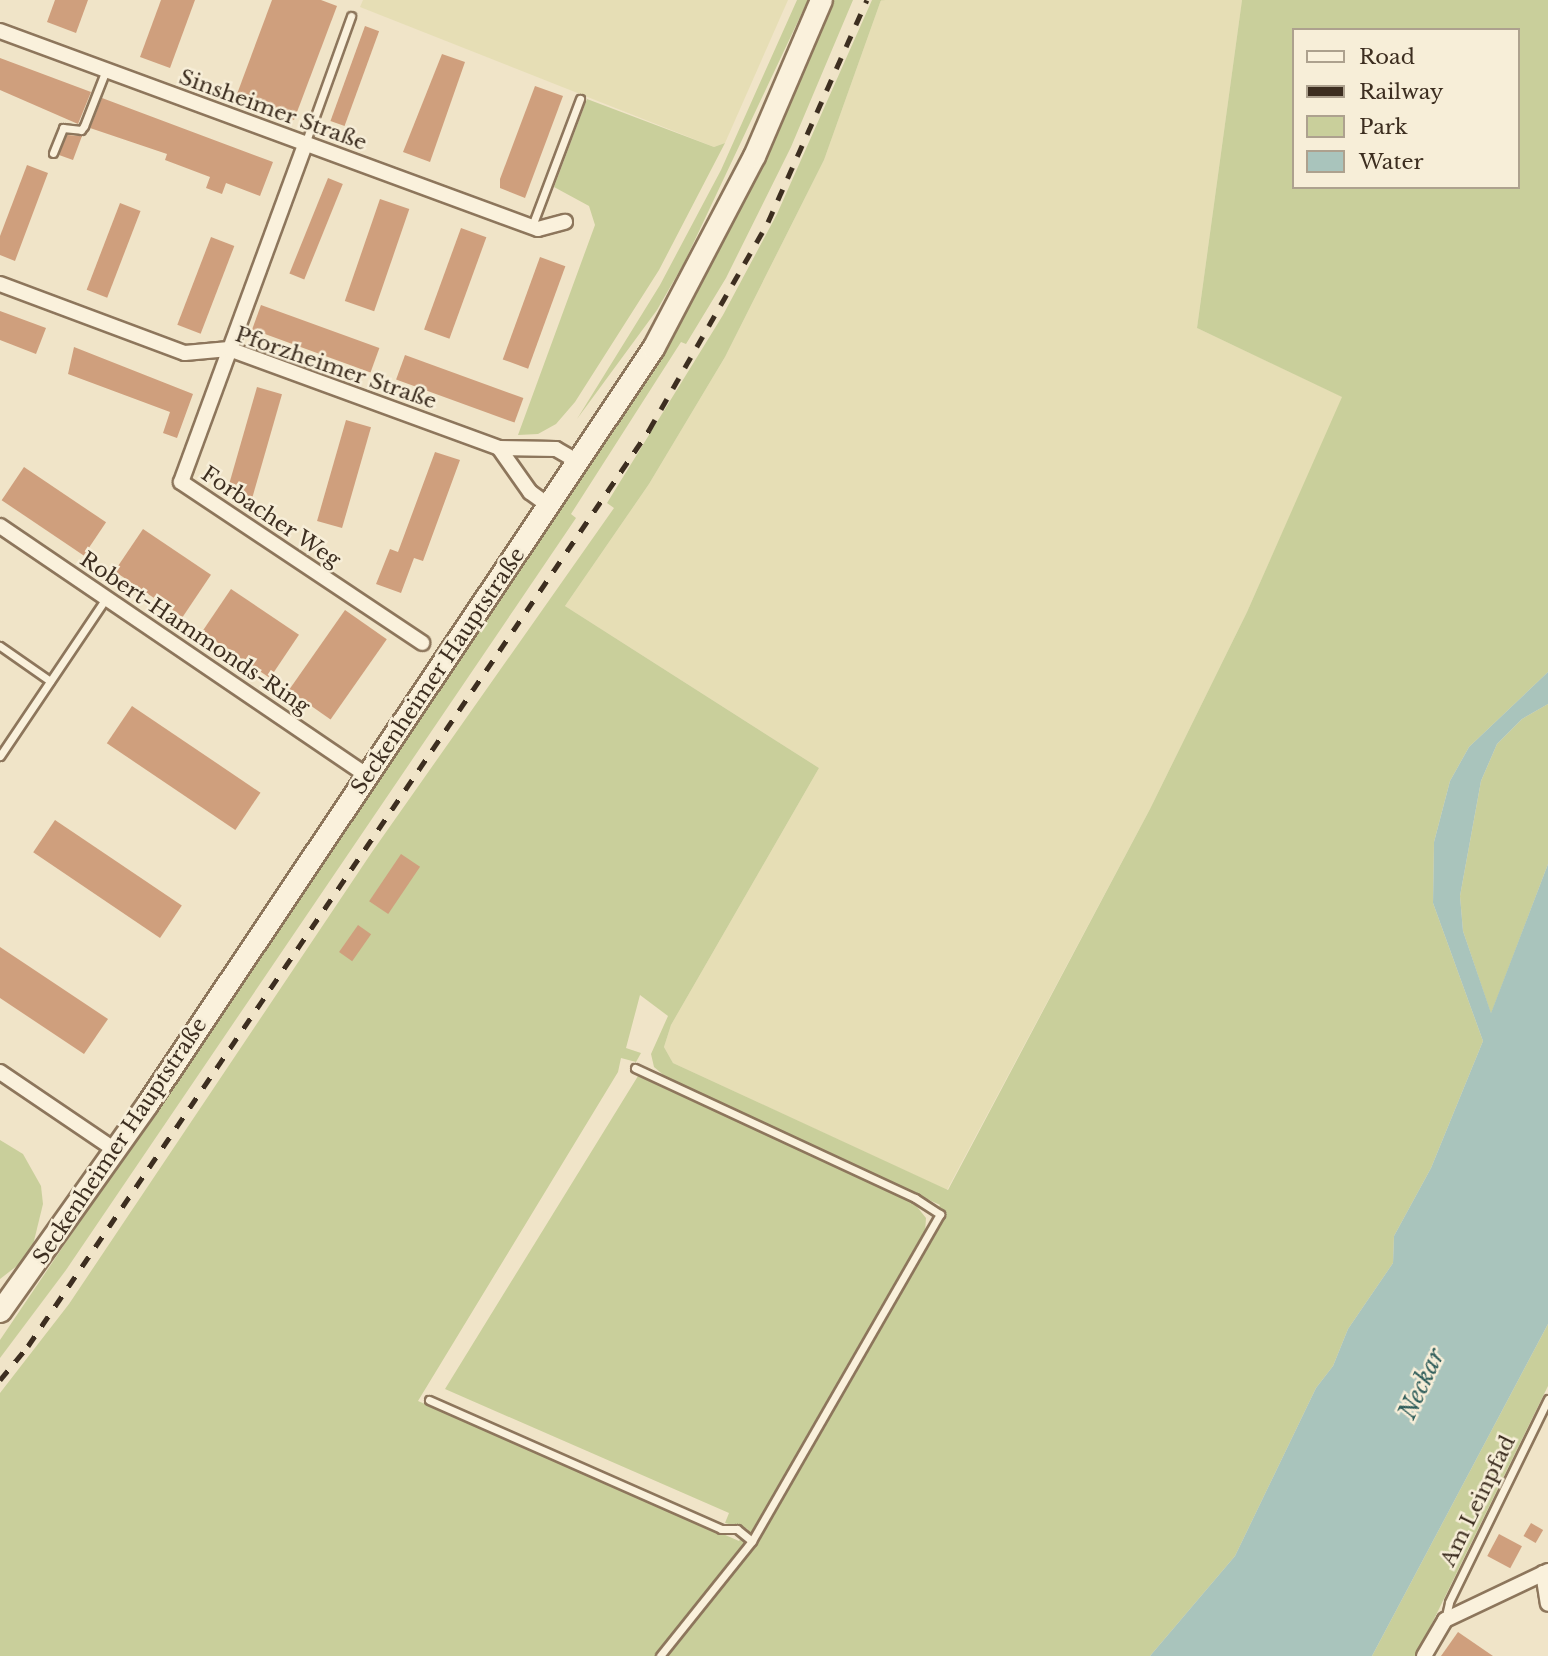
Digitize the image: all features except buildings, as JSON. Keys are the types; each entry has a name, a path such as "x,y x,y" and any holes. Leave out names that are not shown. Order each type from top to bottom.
{"main road":[{"name":"Seckenheimer Hauptstraße","path":"0,1311 115,1150 551,507 653,348 754,156 821,0"}],"street":[{"name":"Sinsheimer Straße","path":"0,31 532,227 565,222"},
{"path":"229,349 304,145"},
{"name":"Pforzheimer Straße","path":"0,284 185,353 229,349 499,448 556,449 580,463"},
{"name":"Forbacher Weg","path":"229,349 181,482 422,643"},
{"path":"499,448 530,492 551,507"},
{"name":"Robert-Hammonds-Ring","path":"0,526 367,775"},
{"path":"0,1072 115,1150"},
{"path":"0,1292 21,1284"},
{"path":"1424,1656 1445,1620 1545,1572 1548,1604"}],"lane":[{"path":"304,145 351,16"},
{"path":"53,153 63,128 81,130 84,126 106,70"},
{"path":"532,227 580,99"},
{"path":"0,756 106,598"},
{"path":"0,646 50,681"},
{"path":"635,1068 915,1198 940,1214 752,1541 660,1656"},
{"name":"Am Leinpfad","path":"1445,1620 1449,1602 1548,1399"},
{"path":"429,1400 721,1529 737,1529 752,1541"}],"shaded area":[{"path":"363,0 788,0 725,143 714,147 360,7"},
{"path":"881,0 1242,0 1197,328 1343,397 1247,612 1150,809 947,1190 673,1063 664,1047 671,1025 819,768 565,606 649,484 725,357 824,160"}],"green space":[{"path":"797,0 808,0 684,263 657,310 577,419 660,285 721,170"},
{"path":"832,0 853,0 791,147 726,278 686,344 681,342 571,514 576,518 66,1270 0,1358 0,1340 656,368 759,171"},
{"path":"872,0 881,0 824,160 725,357 649,484 565,606 819,768 671,1025 664,1047 673,1063 948,1190 1150,809 1247,612 1342,397 1197,328 1242,0 1548,0 1548,672 1469,747 1450,781 1434,842 1433,903 1483,1041 1431,1168 1394,1236 1393,1263 1348,1329 1333,1366 1316,1388 1235,1556 1150,1656 0,1656 0,1393 69,1304 372,852 614,508 607,503 723,315 777,214","holes":["640,995 668,1016 651,1054 654,1067 667,1078 940,1205 925,1232 926,1218 914,1203 638,1076 445,1389 729,1513 725,1523 748,1529 739,1541 418,1401 618,1072 621,1058 636,1062 641,1053 626,1048"]},
{"path":"587,99 714,147 725,143 659,270 575,402 556,424 538,434 518,435 595,225 589,206 554,187"},
{"path":"1548,704 1548,864 1491,1014 1463,931 1460,896 1481,781 1497,744 1522,719"},
{"path":"0,1140 23,1154 41,1186 43,1204 33,1245 22,1262 0,1279"},
{"path":"1548,1324 1548,1386 1416,1656 1372,1656"}],"water":[{"name":"Neckar","path":"1548,672 1548,704 1522,719 1497,744 1481,781 1460,896 1463,931 1491,1013 1548,864 1548,1324 1372,1656 1150,1656 1235,1556 1316,1388 1333,1366 1348,1329 1393,1263 1394,1236 1431,1168 1483,1041 1433,903 1434,842 1450,781 1469,747"}],"railway":[{"path":"0,1380 28,1346 649,430 768,222 867,0"}]}
